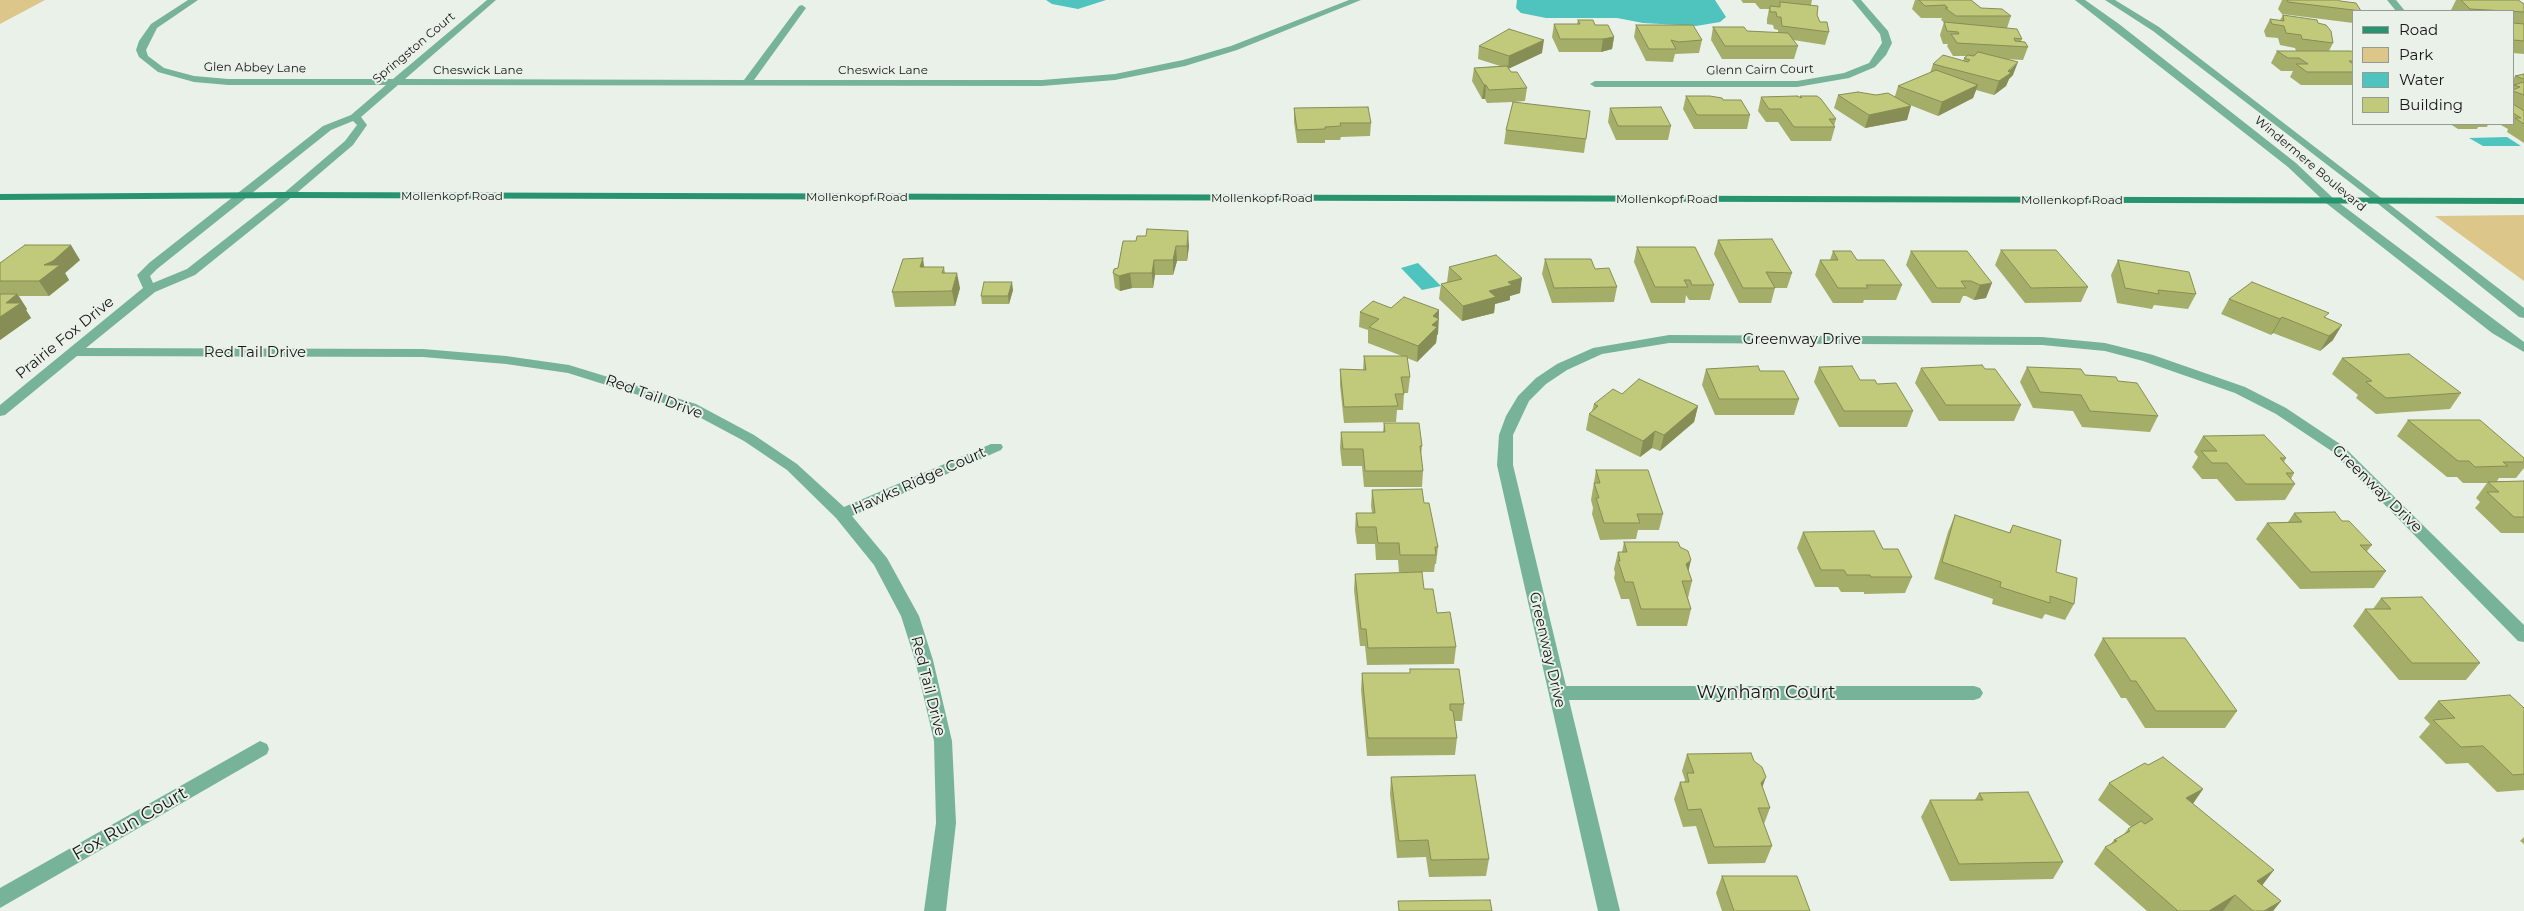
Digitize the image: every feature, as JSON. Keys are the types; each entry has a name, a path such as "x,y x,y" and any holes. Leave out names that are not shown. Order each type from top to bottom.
{"street":[{"name":"Glen Abbey Lane","path":"194,0 154,26 144,42 142,50 144,56 161,70 194,79 228,82 395,82"},
{"name":"Springston Court","path":"241,195 327,128 355,117 492,0"},
{"name":"Cheswick Lane","path":"395,82 1042,83 1115,77 1185,63 1234,48 1357,0"},
{"name":"Glenn Cairn Court","path":"1595,84 1791,84 1846,76 1872,65 1881,55 1887,43 1885,34 1856,0"},
{"name":"Windermere Boulevard","path":"2079,0 2123,32 2292,165 2330,201 2497,330 2524,348"},
{"name":"Windermere Boulevard","path":"2109,0 2156,29 2381,201 2524,314"},
{"path":"2391,0 2400,10"},
{"path":"747,83 802,8"},
{"path":"288,195 348,143 362,125 355,117"},
{"path":"150,289 143,275 241,195"},
{"name":"Mollenkopf Road","path":"0,196 288,195 2524,201"},
{"name":"Prairie Fox Drive","path":"0,412 150,289 191,272 288,195"},
{"name":"Greenway Drive","path":"1609,911 1505,465 1506,435 1513,416 1523,399 1541,381 1562,367 1598,351 1613,347 1669,340 2069,342 2105,347 2195,373 2240,390 2281,411 2338,449 2524,636"},
{"name":"Red Tail Drive","path":"72,352 423,353 506,360 569,370 691,407 749,438 792,467 842,514 880,562 910,616 924,660 943,741 946,823 936,911"},
{"name":"Hawks Ridge Court","path":"842,514 996,447"},
{"name":"Wynham Court","path":"1557,693 1974,693"},
{"name":"Fox Run Court","path":"0,899 260,749"}],"green space":[{"path":"0,0 45,0 0,24"},
{"path":"2524,215 2524,281 2435,216"}],"water":[{"path":"1046,0 1106,0 1078,9 1052,4"},
{"path":"1517,0 1715,0 1726,17 1720,22 1696,26 1643,23 1617,18 1546,18 1521,13 1516,8"},
{"path":"2507,137 2521,146 2483,146 2469,138"},
{"path":"1418,263 1441,286 1422,290 1401,268"}],"building":[{"path":"1919,0 1971,0 1981,8 2002,9 2011,16 1956,16 1945,8 1948,8 1945,5 1925,6"},
{"path":"2287,0 2339,0 2356,3 2360,10 2353,10 2288,2"},
{"path":"2461,0 2518,0 2524,4 2524,12 2470,9"},
{"path":"1780,2 1818,6 1817,15 1820,22 1827,22 1829,32 1782,26 1781,17 1777,17 1776,12 1770,12 1770,6 1780,7"},
{"path":"2283,15 2317,20 2318,23 2326,25 2331,31 2333,43 2302,39 2301,35 2286,33 2284,26 2272,24 2270,19 2284,21"},
{"path":"1578,20 1593,20 1595,25 1608,25 1614,37 1603,39 1560,39 1554,24 1580,24"},
{"path":"1944,22 2017,29 2022,39 2014,38 2015,41 2025,42 2028,47 1957,43 1951,34 1959,34 1958,32 1947,31"},
{"path":"2514,23 2524,24 2524,41 2514,40"},
{"path":"1636,25 1693,25 1702,40 1679,42 1671,40 1676,49 1649,49"},
{"path":"1713,27 1744,27 1747,31 1788,33 1798,46 1725,46"},
{"path":"1509,29 1544,40 1509,56 1479,46"},
{"path":"2277,51 2351,51 2352,61 2349,61 2352,63 2352,72 2307,72 2296,64 2308,64 2299,58 2288,58"},
{"path":"1978,52 2018,62 2008,71 2011,73 1999,81 1933,64 1943,55 1968,62 1970,60 1964,58 1968,55 1974,56"},
{"path":"1507,66 1511,72 1517,72 1527,88 1489,90 1474,68"},
{"path":"1936,70 1978,85 1942,102 1898,86"},
{"path":"2524,74 2524,79 2515,76"},
{"path":"2524,82 2524,95 2514,91 2520,87 2514,85"},
{"path":"1858,92 1876,95 1888,93 1911,106 1869,115 1838,95"},
{"path":"1686,96 1710,96 1722,98 1723,100 1741,100 1750,115 1697,115"},
{"path":"1797,96 1802,98 1800,96 1817,96 1821,99 1836,119 1829,119 1835,127 1794,127 1781,109 1769,109 1761,97"},
{"path":"1513,102 1590,111 1586,139 1506,130"},
{"path":"2514,105 2524,111 2524,124 2515,118 2521,118 2514,114"},
{"path":"1368,107 1371,123 1340,123 1341,126 1325,127 1325,129 1297,130 1294,108"},
{"path":"1661,107 1671,126 1618,126 1610,108"},
{"path":"1147,229 1188,231 1187,246 1176,246 1173,260 1154,260 1152,273 1130,273 1119,276 1113,273 1114,269 1118,268 1123,241 1136,241 1137,236 1146,236"},
{"path":"1772,239 1792,273 1766,272 1775,288 1743,288 1718,240"},
{"path":"25,245 71,245 53,261 44,265 60,265 39,281 0,281 0,263"},
{"path":"1637,247 1695,247 1714,285 1692,285 1690,280 1684,280 1688,287 1655,287"},
{"path":"2001,250 2056,250 2088,287 2031,288"},
{"path":"1833,251 1851,251 1857,260 1884,260 1902,285 1866,285 1868,288 1838,288 1820,260 1838,260"},
{"path":"1911,251 1967,251 1992,283 1980,285 1971,281 1961,281 1966,288 1937,288"},
{"path":"1496,255 1522,278 1508,282 1512,285 1489,291 1496,297 1463,306 1441,284 1462,279 1449,267"},
{"path":"923,258 920,267 944,267 942,273 957,273 952,291 892,292 903,259"},
{"path":"1545,259 1591,259 1595,269 1609,268 1617,287 1554,288"},
{"path":"2118,260 2189,272 2196,294 2158,290 2159,294 2125,288"},
{"path":"984,282 1012,282 1008,296 981,296"},
{"path":"2252,282 2329,313 2324,317 2342,325 2329,336 2282,317 2280,319 2229,299"},
{"path":"0,294 17,294 6,303 21,303 0,317"},
{"path":"1404,297 1439,310 1433,316 1439,319 1432,325 1437,327 1418,346 1369,327 1379,319 1360,312 1373,301 1391,308"},
{"path":"2409,354 2461,393 2386,398 2366,382 2372,381 2342,358"},
{"path":"1364,356 1407,356 1410,377 1401,377 1404,394 1395,394 1398,406 1344,407 1340,369 1366,370"},
{"path":"1982,365 1985,369 1995,369 2021,405 1946,405 1921,368"},
{"path":"1758,366 1760,371 1784,371 1799,399 1719,399 1706,369"},
{"path":"1852,366 1860,380 1875,380 1877,384 1896,383 1913,411 1844,411 1819,367"},
{"path":"2027,367 2081,369 2085,375 2116,377 2118,381 2137,383 2158,416 2090,411 2081,395 2040,392"},
{"path":"1639,379 1698,406 1664,435 1655,431 1643,441 1589,414 1598,406 1594,404 1613,389 1622,394"},
{"path":"2408,420 2480,420 2524,458 2524,462 2503,462 2508,466 2475,467 2469,461 2458,461"},
{"path":"1384,423 1419,423 1423,471 1365,471 1363,449 1343,449 1341,432 1385,432"},
{"path":"2264,435 2286,458 2280,458 2294,473 2286,473 2295,484 2246,484 2227,463 2212,463 2201,451 2217,451 2203,436"},
{"path":"1596,470 1648,470 1663,514 1637,514 1640,523 1604,523 1596,498 1599,498 1594,483 1600,483"},
{"path":"2524,481 2524,517 2514,517 2487,492 2499,492 2488,482"},
{"path":"1422,489 1424,503 1429,503 1438,547 1435,547 1436,555 1400,555 1399,543 1378,543 1376,527 1358,527 1356,513 1375,513 1372,490"},
{"path":"2335,512 2342,521 2349,521 2372,545 2360,545 2386,571 2311,572 2267,523 2302,522 2294,513"},
{"path":"1955,515 2010,533 2013,525 2061,540 2056,572 2077,578 2074,604 2050,596 2050,603 2000,587 2001,582 1942,562"},
{"path":"1874,531 1883,549 1898,549 1912,577 1871,577 1870,575 1847,575 1844,570 1821,570 1803,532"},
{"path":"1624,542 1678,542 1680,547 1688,551 1691,560 1686,564 1692,581 1682,581 1691,609 1641,609 1633,582 1625,582 1618,561 1620,561 1618,552 1627,552"},
{"path":"1422,572 1424,589 1433,589 1437,613 1450,612 1456,647 1368,648 1366,629 1361,629 1355,574"},
{"path":"2422,597 2480,663 2412,663 2365,609 2391,609 2381,598"},
{"path":"2103,638 2185,638 2237,711 2156,711 2136,681 2131,681"},
{"path":"1410,669 1459,669 1464,704 1450,704 1450,710 1453,711 1457,738 1368,738 1362,673 1410,673"},
{"path":"2510,695 2524,708 2524,774 2513,775 2483,746 2461,747 2433,720 2455,718 2438,701"},
{"path":"1751,753 1754,761 1762,767 1766,777 1761,783 1770,808 1758,808 1772,846 1714,847 1701,809 1688,810 1680,782 1689,782 1687,773 1694,773 1687,754"},
{"path":"2163,757 2203,789 2186,798 2274,870 2257,881 2281,901 2264,911 2253,911 2235,895 2209,911 2178,911 2105,847 2117,841 2114,840 2130,831 2128,829 2141,821 2145,824 2153,819 2109,783 2145,763 2148,765"},
{"path":"1475,775 1489,859 1431,860 1428,840 1399,841 1391,777"},
{"path":"2028,792 2063,862 1959,864 1930,800 1983,800 1979,793"},
{"path":"1722,876 1797,876 1810,911 1734,911"},
{"path":"1490,900 1492,911 1399,911 1398,901"}]}
